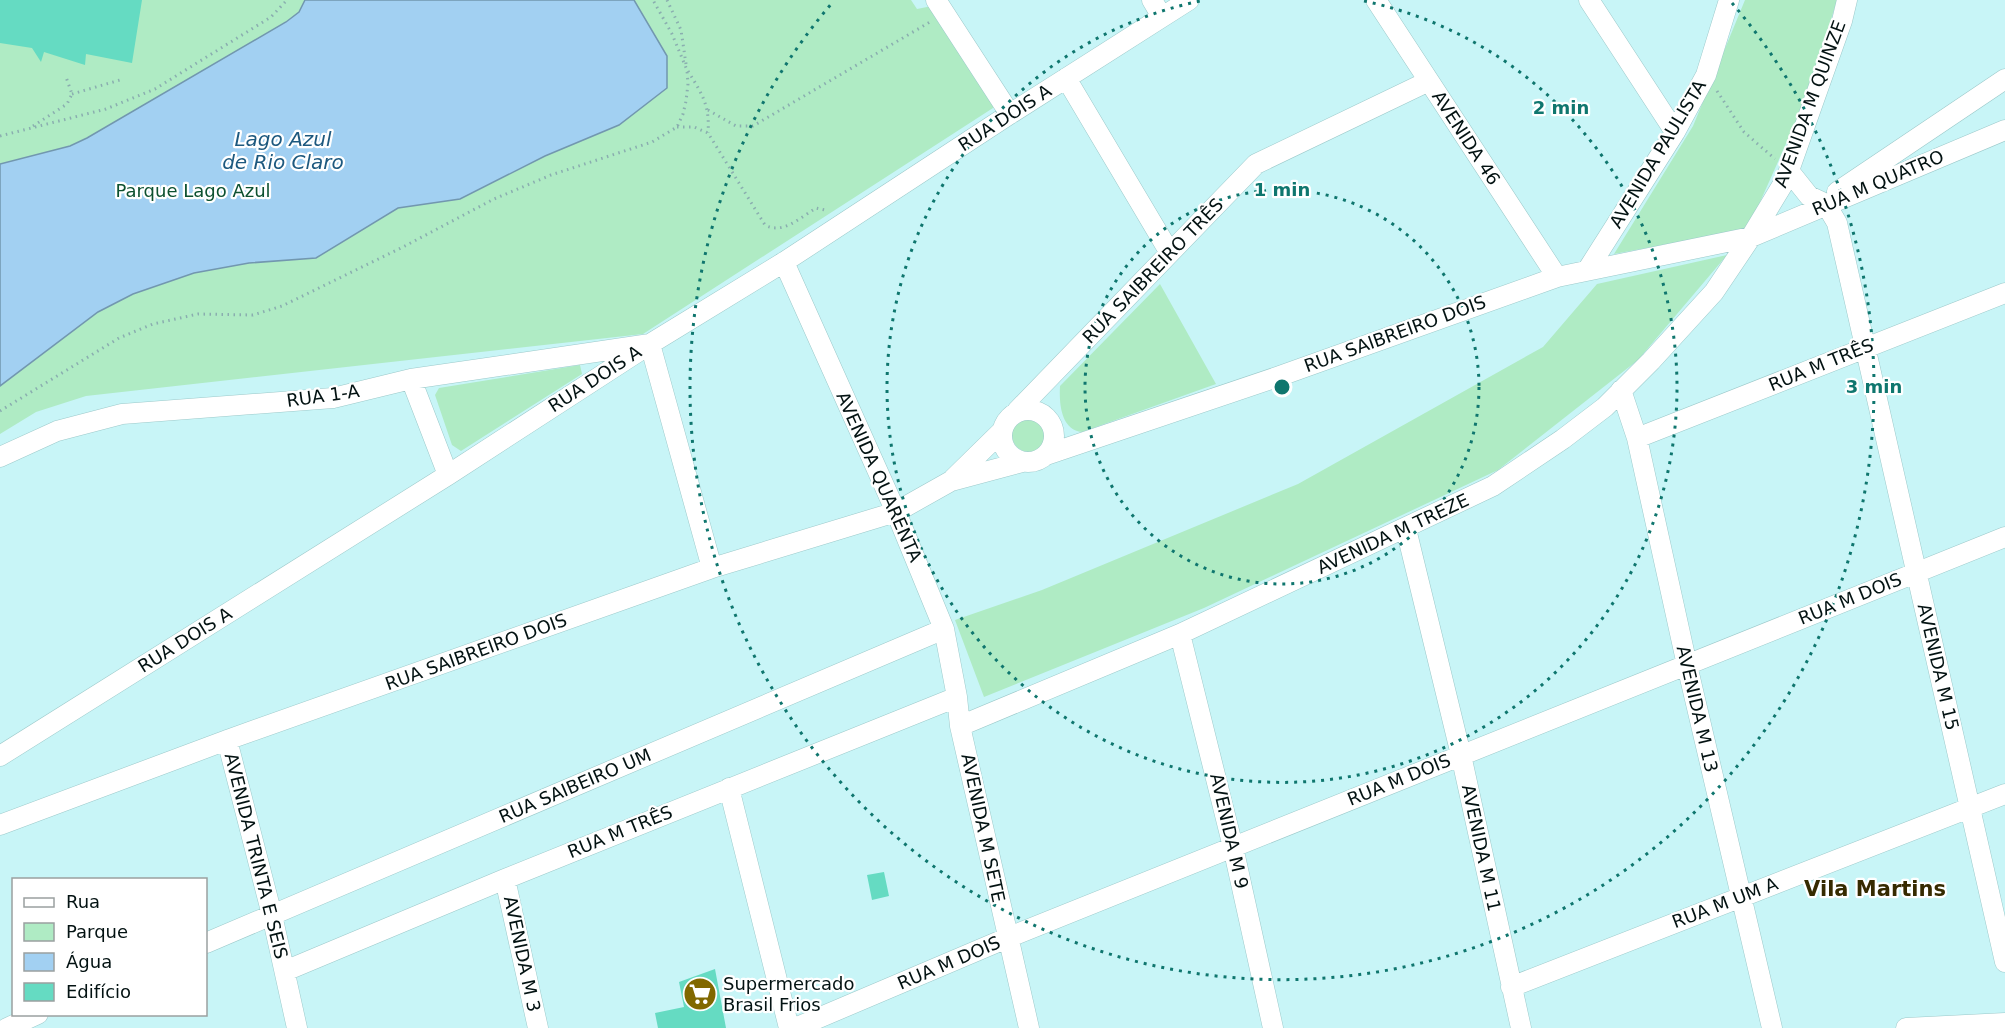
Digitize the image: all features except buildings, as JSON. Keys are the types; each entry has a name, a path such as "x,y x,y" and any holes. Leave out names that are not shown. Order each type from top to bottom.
{"street":[{"path":"1152,0 1162,17"},
{"name":"RUA DOIS A","path":"0,756 448,475 650,344 784,262 1189,0"},
{"name":"AVENIDA 46","path":"1376,0 1557,277"},
{"path":"1589,0 1676,132"},
{"name":"AVENIDA PAULISTA","path":"1588,269 1676,132 1706,75 1729,0"},
{"name":"AVENIDA M QUINZE","path":"1751,237 1789,171 1842,21 1847,0"},
{"path":"940,6 1010,114"},
{"path":"1066,78 1170,253"},
{"path":"1789,171 1809,196 1824,204 2005,79"},
{"name":"RUA SAIBREIRO TRÊS","path":"1026,411 1042,385 1262,160 1429,81"},
{"name":"RUA M QUATRO","path":"1751,237 1824,204 2005,130"},
{"name":"AVENIDA M 15","path":"1824,204 1837,223 2005,962"},
{"name":"RUA SAIBREIRO DOIS","path":"1046,455 1277,377 1557,277 1751,237"},
{"name":"AVENIDA M TREZE","path":"960,726 1180,634 1493,486 1563,439 1605,407 1714,292 1751,237"},
{"name":"AVENIDA QUARENTA","path":"784,262 896,512 944,628 957,697"},
{"name":"RUA M TRÊS","path":"1637,438 2005,293"},
{"path":"650,344 712,568"},
{"name":"RUA 1-A","path":"0,457 57,431 122,414 333,398 411,379 650,344"},
{"path":"411,379 448,475"},
{"name":"AVENIDA M 13","path":"1621,390 1637,438 1687,665 1772,1028"},
{"path":"1026,411 1044,415 1053,430 1054,439 1046,455 1030,462 1022,462 1008,453 1004,447 1002,431 1010,416 1026,411"},
{"name":"RUA SAIBREIRO DOIS","path":"951,481 1002,431"},
{"name":"RUA SAIBREIRO DOIS","path":"0,825 227,740 712,568 896,512 951,481 1022,462"},
{"name":"AVENIDA M 11","path":"1406,529 1461,755 1521,1028"},
{"name":"RUA M DOIS","path":"795,1028 1007,938 2005,537"},
{"name":"RUA SAIBEIRO UM","path":"207,943 944,628"},
{"name":"AVENIDA M 9","path":"1180,634 1233,847 1273,1028"},
{"name":"RUA M TRÊS","path":"285,971 505,879 957,697"},
{"name":"AVENIDA M SETE","path":"957,697 960,726 1029,1028"},
{"name":"AVENIDA TRINTA E SEIS","path":"227,740 272,915 297,1028"},
{"path":"729,788 789,1028"},
{"name":"RUA M UM A","path":"1512,987 2005,794"},
{"name":"AVENIDA M 3","path":"505,879 538,1028"},
{"path":"7,1028 34,1016"},
{"path":"1906,1028 2005,1023"}],"path":[{"path":"0,136 106,109 155,89 272,17 287,0"},
{"path":"653,0 672,34 687,70 705,100 708,111 708,133 765,225 772,229 783,229 816,208 825,210 838,227"},
{"path":"668,0 681,30 688,84 683,114 677,127"},
{"path":"708,111 735,126 753,126 940,6"},
{"path":"1706,75 1744,132 1789,171"},
{"path":"29,129 67,104 72,94 66,77"},
{"path":"72,94 120,80"},
{"path":"0,411 119,338 153,324 198,314 253,315 282,306 403,247 494,199 551,175 652,142 677,127 694,127 708,133"}],"green space":[{"name":"Parque Lago Azul","path":"0,0 911,0 917,9 932,6 996,104 643,334 86,396 36,412 0,434"},
{"path":"1745,0 1837,0 1809,92 1748,229 1614,254 1693,126"},
{"path":"1727,255 1638,360 1498,470 1204,608 984,697 955,620 1042,590 1298,484 1543,347 1597,284"},
{"path":"1160,284 1216,384 1082,432 1075,430 1063,415 1060,386"},
{"path":"580,365 582,374 461,451 452,445 435,395 439,388"},
{"path":"1029,418 1041,423 1046,435 1041,447 1029,452 1017,447 1012,435 1017,423"}],"water":[{"name":"Lago Azul de Rio Claro","path":"305,0 634,0 667,56 667,88 619,125 545,156 460,199 398,208 316,258 249,263 194,273 133,294 98,312 0,386 0,164 70,146 87,138 286,22 299,12"}],"place":[{"name":"Supermercado Brasil Frios","path":"700,994"}],"district":[{"name":"Vila Martins","path":"1875,889"}]}
